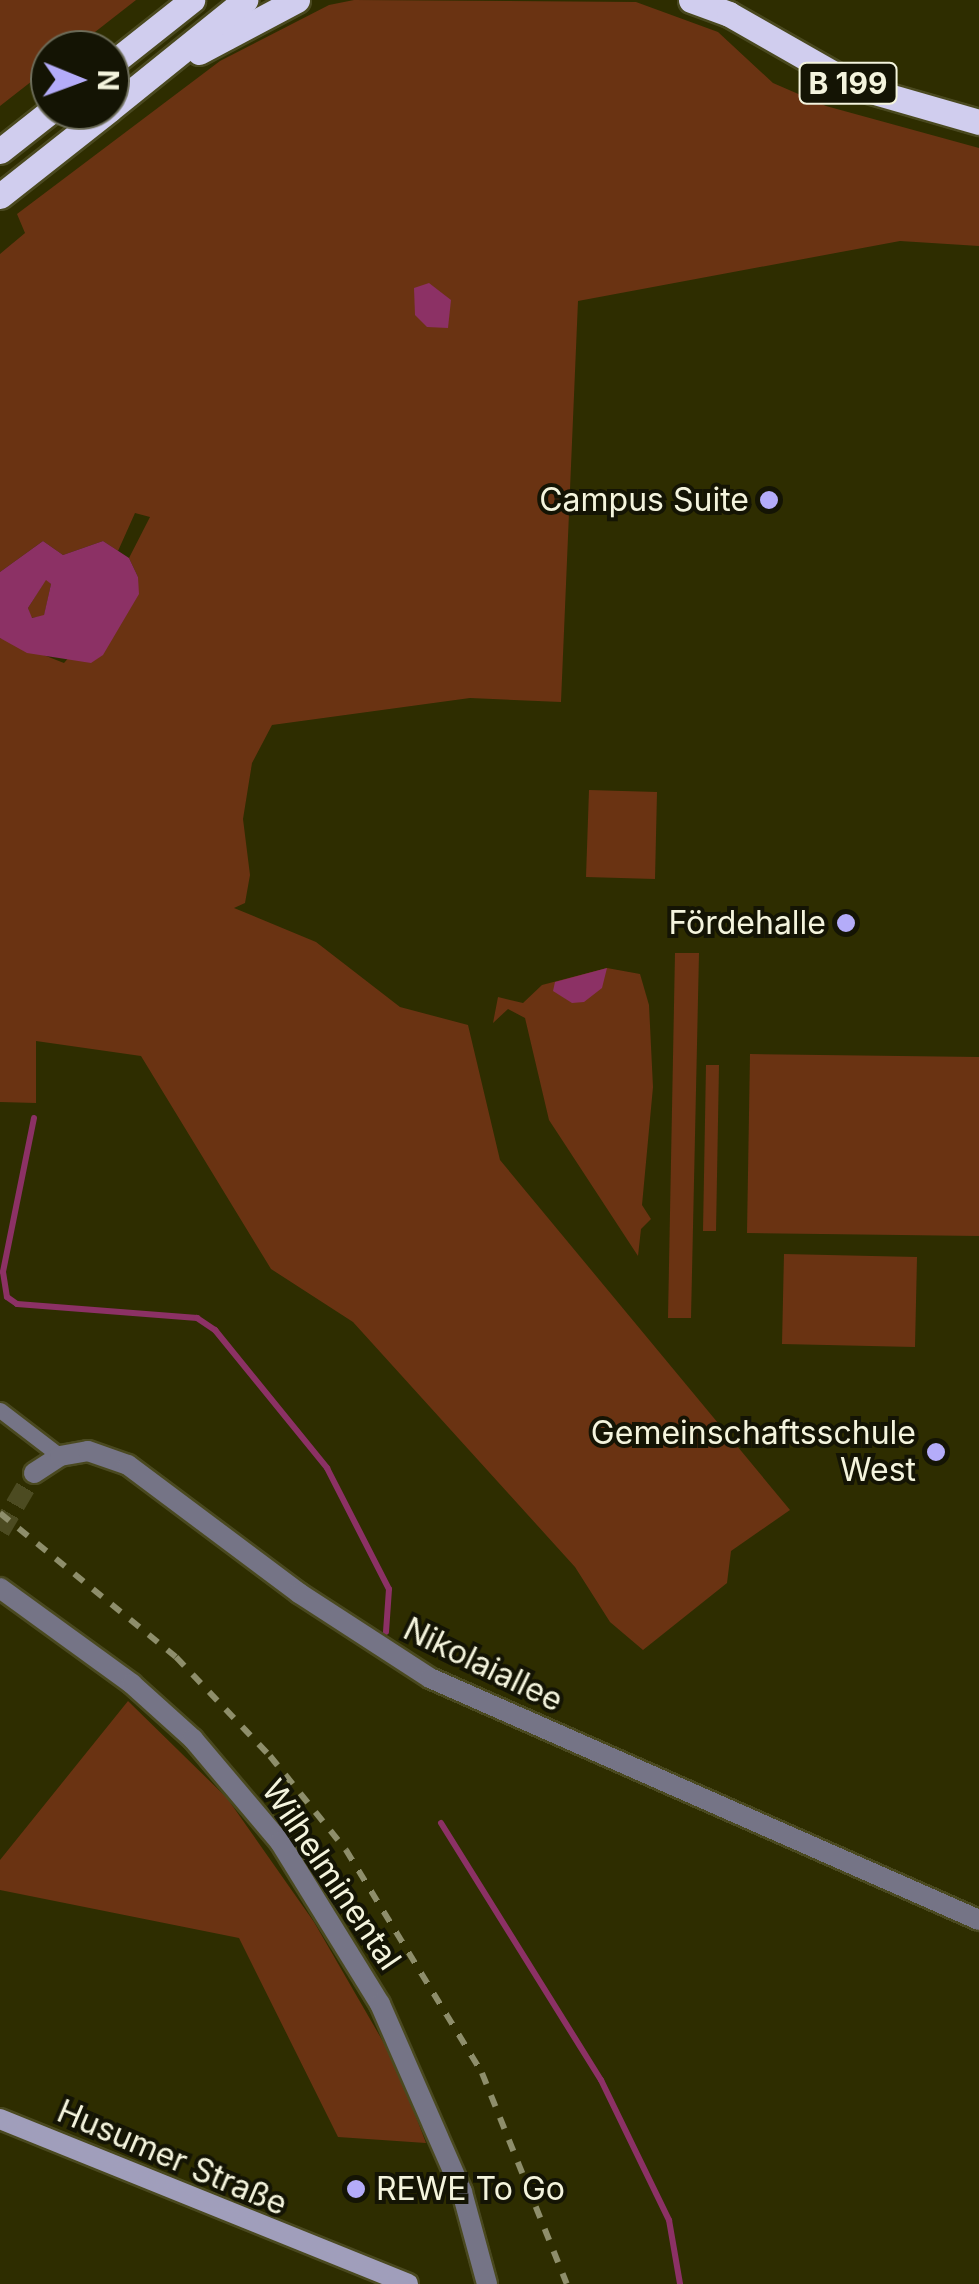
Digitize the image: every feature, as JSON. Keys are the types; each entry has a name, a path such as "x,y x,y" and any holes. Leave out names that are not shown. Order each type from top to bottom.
{"highway":[{"path":"130,48 192,0"},
{"path":"130,93 245,0"},
{"path":"146,80 298,0"},
{"name":"B 199","path":"692,0 723,7 857,88 979,122"},
{"path":"0,151 30,127"},
{"path":"0,196 83,130"}],"main road":[{"name":"Husumer Straße","path":"0,2119 320,2253 408,2284"},
{"name":"Husumer Straße","path":"320,2253 365,2284"}],"street":[{"path":"0,1410 60,1456 34,1473"},
{"name":"Nikolaiallee","path":"60,1456 88,1451 128,1466 299,1593 430,1678 979,1920"},
{"name":"Wilhelminental","path":"0,1588 132,1684 193,1739 280,1842 329,1914 396,2039 462,2192 487,2284"}],"shaded area":[{"path":"0,0 136,0 98,30 30,30 30,83 0,106"},
{"path":"354,0 636,2 718,32 773,83 826,106 979,148 979,246 900,241 578,301 561,702 470,698 272,725 252,763 243,819 250,875 245,903 234,908 316,942 400,1007 468,1025 500,1160 790,1510 731,1551 727,1583 643,1650 610,1622 575,1567 353,1322 271,1269 141,1056 36,1041 36,1103 0,1102 0,638 64,663 138,577 129,558 150,517 135,513 118,551 103,541 63,555 43,541 0,572 0,254 25,233 17,214 220,61 329,5"},
{"path":"429,283 451,300 448,328 427,327 415,315 414,288"},
{"path":"43,541 63,555 103,541 129,558 138,577 139,594 103,655 91,663 27,653 0,638 0,572","holes":["46,580 51,584 44,615 32,618 28,608"]},
{"path":"46,579 51,584 44,616 31,618 28,608"},
{"path":"589,790 657,792 655,879 586,877"},
{"path":"675,953 699,953 691,1318 668,1318"},
{"path":"607,968 640,974 649,1005 653,1087 642,1205 651,1219 641,1229 638,1256 549,1120 525,1018 508,1009 493,1023 498,997 523,1003 542,985"},
{"path":"607,968 602,988 584,1002 572,1003 553,991 555,982"},
{"path":"750,1054 979,1057 979,1236 747,1233"},
{"path":"706,1065 719,1065 716,1231 703,1231"},
{"path":"784,1254 917,1257 915,1347 782,1344"},
{"path":"128,1701 227,1798 314,1922 396,2064 426,2143 338,2137 239,1938 0,1890 0,1860"}],"waterway":[{"path":"34,1118 3,1272 7,1297 17,1304 197,1318 215,1330 327,1468 389,1589 386,1632"},
{"path":"441,1823 601,2080 669,2220 680,2284"}],"tunnel":[{"path":"0,1531 34,1473"}],"railway":[{"path":"0,1513 176,1657 270,1756 346,1850 482,2073 567,2284"}],"place":[{"name":"Campus Suite","path":"769,500"},
{"name":"Fördehalle","path":"846,923"},
{"name":"Gemeinschaftsschule West","path":"936,1452"},
{"name":"REWE To Go","path":"356,2189"}]}
